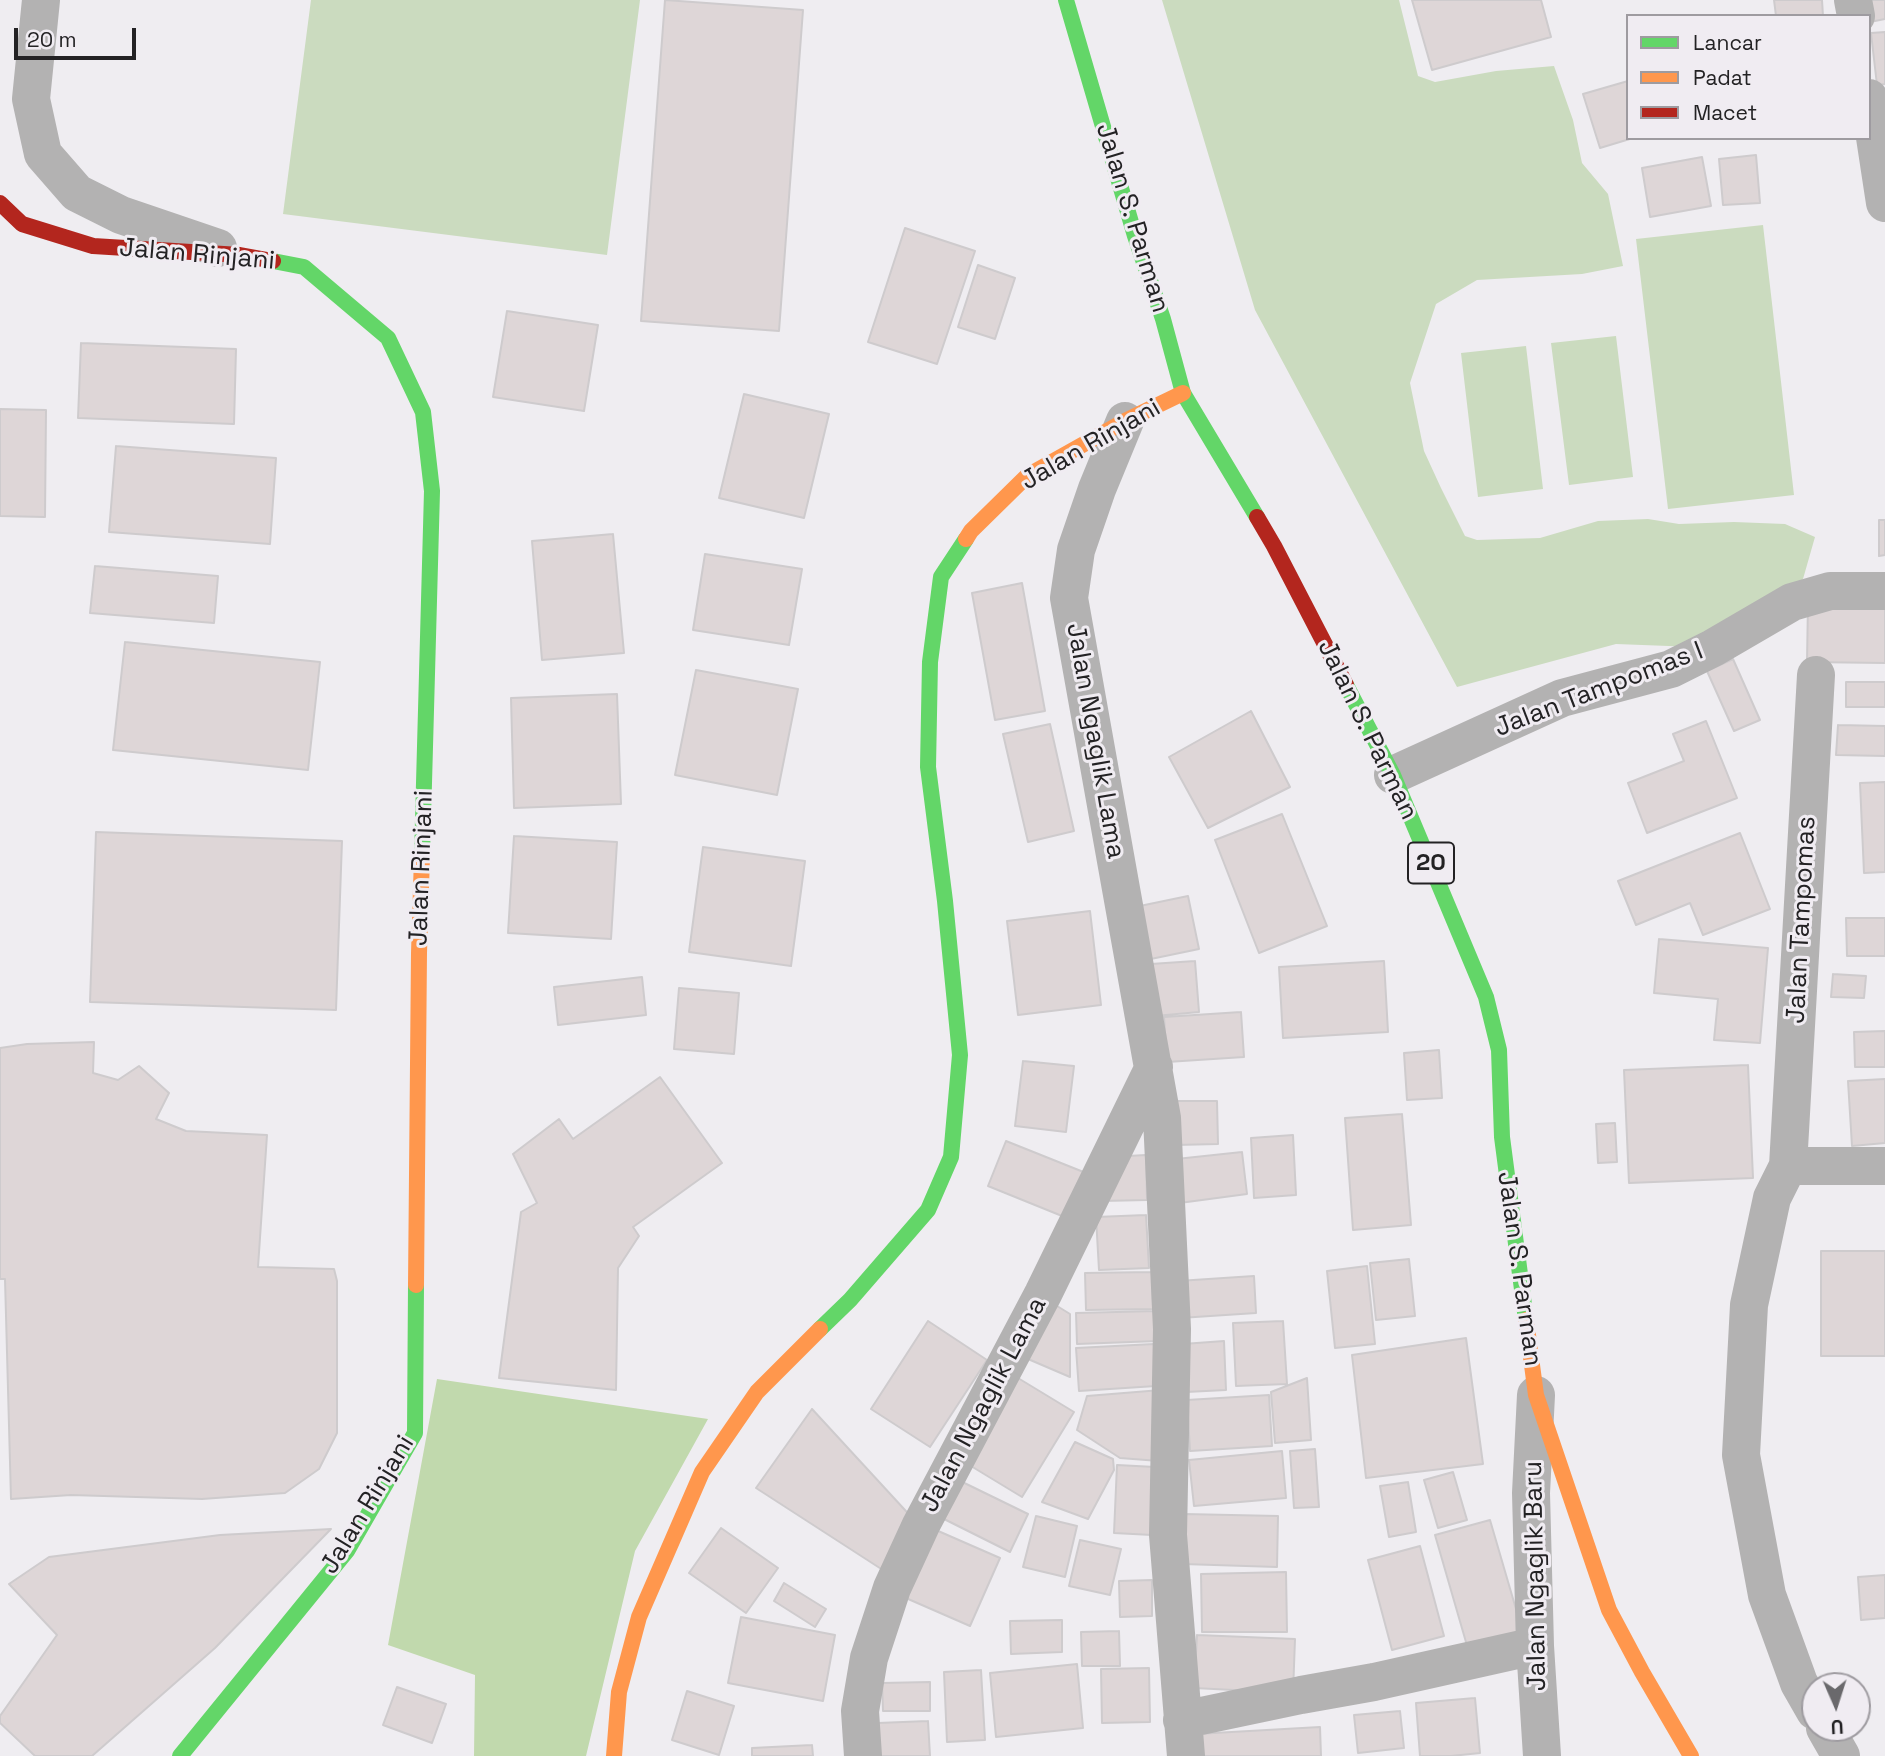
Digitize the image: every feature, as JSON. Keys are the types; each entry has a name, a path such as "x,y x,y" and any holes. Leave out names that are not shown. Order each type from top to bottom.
{"main road":[{"name":"Jalan S. Parman","path":"1066,0 1183,393 1274,546 1393,775 1486,997 1499,1050 1502,1137 1536,1395 1609,1610 1691,1756"},
{"name":"Jalan Rinjani","path":"0,203 22,224 93,246 240,255 304,267 388,338 423,412 432,491 419,953 415,1433 347,1551 180,1756"},
{"name":"Jalan Rinjani","path":"614,1756 619,1692 639,1617 702,1472 757,1392 850,1300 928,1210 951,1157 960,1055 928,767 930,663 941,578 971,531 1027,475 1125,421 1183,393"}],"street":[{"path":"41,0 31,99 43,154 77,193 121,215 240,255"},
{"path":"1871,111 1885,203"},
{"name":"Jalan Ngaglik Lama","path":"1125,421 1076,550 1069,598 1162,1118 1172,1329 1168,1535 1184,1738"},
{"name":"Jalan Tampomas I","path":"1393,775 1562,698 1671,669 1792,602 1830,591 1885,591"},
{"name":"Jalan Tampomas","path":"1801,1686 1767,1595 1741,1455 1749,1305 1772,1198 1788,1166 1816,675"},
{"name":"Jalan Ngaglik Lama","path":"863,1756 860,1711 869,1658 892,1588 927,1513 1043,1294 1154,1067"},
{"path":"1788,1166 1885,1166"},
{"name":"Jalan Ngaglik Baru","path":"1536,1395 1531,1493 1535,1646 1542,1756"},
{"path":"1184,1738 1374,1682 1535,1646"}],"green space":[{"path":"311,0 640,0 607,255 283,214"},
{"path":"1162,0 1399,0 1418,76 1435,82 1496,71 1554,66 1573,120 1582,163 1608,194 1623,266 1582,274 1477,280 1436,304 1410,383 1424,451 1441,488 1465,536 1477,540 1540,538 1598,521 1648,519 1679,524 1785,524 1815,537 1803,579 1768,606 1695,647 1616,644 1457,687 1255,310"},
{"path":"1763,225 1794,495 1668,509 1636,239"},
{"path":"1616,336 1633,477 1569,485 1551,343"},
{"path":"1526,346 1543,489 1478,497 1461,353"},
{"path":"437,1379 708,1419 635,1551 586,1756 474,1756 475,1675 388,1645"}],"building":[{"path":"665,0 803,10 779,331 641,321"},
{"path":"1412,0 1541,0 1551,37 1432,70"},
{"path":"1774,0 1822,0 1823,14 1776,14"},
{"path":"1866,0 1885,0 1885,19 1871,22 1871,14 1869,14"},
{"path":"1885,32 1885,84 1877,85 1871,33"},
{"path":"1626,82 1626,140 1600,148 1583,94"},
{"path":"1756,155 1760,203 1723,205 1719,159"},
{"path":"1702,157 1711,206 1650,217 1642,168"},
{"path":"905,228 975,251 937,364 868,342"},
{"path":"978,265 1015,278 995,339 958,327"},
{"path":"507,311 598,325 584,411 493,397"},
{"path":"81,343 236,349 234,424 78,418"},
{"path":"744,394 829,414 804,518 719,498"},
{"path":"0,409 46,410 45,517 0,516"},
{"path":"116,446 276,458 270,544 109,532"},
{"path":"1879,520 1885,520 1885,555 1879,556"},
{"path":"613,534 624,653 542,660 532,541"},
{"path":"705,554 802,569 789,645 693,630"},
{"path":"95,566 218,576 214,623 90,613"},
{"path":"1022,583 1045,711 995,720 972,593"},
{"path":"1808,602 1885,602 1885,663 1807,662"},
{"path":"125,642 320,662 308,770 113,750"},
{"path":"1733,659 1760,720 1734,731 1707,671"},
{"path":"696,670 798,689 777,795 675,775"},
{"path":"1846,682 1885,682 1885,707 1846,707"},
{"path":"617,694 621,804 514,808 511,698"},
{"path":"1251,711 1290,787 1208,828 1169,757"},
{"path":"1706,721 1737,798 1647,833 1628,783 1684,761 1673,734"},
{"path":"1050,724 1074,831 1028,842 1003,734"},
{"path":"1838,725 1885,726 1885,756 1836,755"},
{"path":"1885,782 1885,872 1864,873 1860,783"},
{"path":"1282,814 1327,926 1259,953 1215,840"},
{"path":"96,832 342,841 336,1010 90,1002"},
{"path":"1740,833 1770,909 1703,935 1690,903 1636,925 1618,881"},
{"path":"514,836 617,842 611,939 508,933"},
{"path":"703,847 805,861 791,966 689,952"},
{"path":"1188,896 1199,949 1146,960 1135,907"},
{"path":"1090,911 1101,1005 1018,1015 1007,921"},
{"path":"1846,918 1885,918 1885,956 1847,956"},
{"path":"1659,939 1768,948 1760,1043 1714,1040 1718,999 1654,993"},
{"path":"1195,961 1199,1012 1155,1016 1151,964"},
{"path":"1384,961 1388,1032 1283,1038 1279,967"},
{"path":"1833,974 1866,976 1864,998 1831,997"},
{"path":"642,977 646,1015 558,1025 554,987"},
{"path":"679,988 739,993 734,1054 674,1049"},
{"path":"1241,1012 1244,1057 1167,1062 1164,1017"},
{"path":"1885,1031 1885,1067 1855,1067 1854,1032"},
{"path":"94,1042 93,1073 118,1080 139,1066 169,1093 156,1119 186,1131 267,1135 258,1267 334,1269 337,1281 337,1433 319,1469 285,1493 202,1499 71,1495 11,1499 5,1279 0,1279 0,1048 27,1044"},
{"path":"1439,1050 1442,1098 1407,1100 1404,1053"},
{"path":"1023,1061 1074,1066 1066,1132 1015,1126"},
{"path":"1748,1065 1753,1178 1629,1183 1624,1070"},
{"path":"660,1077 722,1163 633,1227 639,1236 618,1268 616,1390 499,1378 521,1212 537,1203 513,1154 559,1119 573,1139"},
{"path":"1885,1079 1885,1143 1852,1146 1848,1081"},
{"path":"1174,1101 1217,1101 1218,1144 1175,1145"},
{"path":"1402,1114 1411,1225 1353,1230 1345,1118"},
{"path":"1615,1123 1617,1162 1598,1163 1596,1124"},
{"path":"1293,1135 1296,1195 1254,1198 1251,1138"},
{"path":"1006,1141 1086,1173 1067,1218 988,1186"},
{"path":"1242,1152 1247,1194 1172,1204 1167,1160"},
{"path":"1146,1155 1147,1200 1102,1201 1128,1156"},
{"path":"1146,1215 1149,1268 1099,1270 1096,1217"},
{"path":"1821,1251 1885,1251 1885,1356 1821,1356"},
{"path":"1409,1259 1415,1316 1376,1320 1370,1263"},
{"path":"1367,1266 1375,1344 1335,1348 1327,1271"},
{"path":"1152,1272 1153,1309 1086,1310 1085,1273"},
{"path":"1254,1276 1256,1313 1180,1318 1178,1281"},
{"path":"1049,1301 1070,1314 1070,1377 1021,1356"},
{"path":"1157,1311 1158,1341 1077,1344 1076,1313"},
{"path":"928,1321 987,1360 930,1447 871,1409"},
{"path":"1283,1321 1287,1384 1236,1386 1233,1323"},
{"path":"1466,1338 1483,1464 1366,1478 1352,1355"},
{"path":"1224,1341 1226,1390 1186,1392 1183,1344"},
{"path":"1154,1344 1156,1386 1079,1391 1076,1348"},
{"path":"1013,1375 1074,1412 1022,1497 961,1460"},
{"path":"1307,1378 1311,1440 1275,1443 1271,1392"},
{"path":"1161,1390 1159,1461 1120,1458 1077,1430 1087,1396"},
{"path":"1269,1395 1272,1446 1190,1451 1187,1400"},
{"path":"812,1409 916,1522 889,1574 756,1488"},
{"path":"1075,1442 1113,1459 1114,1470 1088,1519 1042,1502"},
{"path":"1315,1449 1319,1507 1294,1508 1290,1451"},
{"path":"1282,1451 1286,1498 1194,1506 1189,1460"},
{"path":"1117,1465 1155,1467 1152,1535 1114,1533"},
{"path":"1453,1472 1467,1520 1438,1528 1424,1480"},
{"path":"948,1475 1028,1514 1010,1552 930,1512"},
{"path":"1408,1482 1416,1532 1389,1537 1380,1486"},
{"path":"1184,1514 1278,1516 1277,1567 1183,1564"},
{"path":"1036,1516 1077,1526 1065,1577 1023,1567"},
{"path":"1490,1520 1523,1633 1468,1649 1435,1535"},
{"path":"929,1527 1000,1558 970,1626 899,1595"},
{"path":"721,1528 778,1568 746,1613 689,1573"},
{"path":"331,1529 215,1648 92,1756 35,1756 0,1723 0,1716 57,1635 9,1584 49,1557 220,1535"},
{"path":"1080,1540 1121,1549 1110,1595 1069,1586"},
{"path":"1420,1546 1444,1636 1392,1650 1368,1560"},
{"path":"1286,1572 1287,1632 1202,1632 1201,1574"},
{"path":"1885,1575 1885,1618 1861,1620 1858,1577"},
{"path":"1152,1580 1152,1616 1120,1617 1119,1581"},
{"path":"784,1583 826,1609 815,1627 774,1601"},
{"path":"741,1617 835,1635 823,1701 728,1683"},
{"path":"1062,1620 1062,1652 1011,1654 1010,1621"},
{"path":"1119,1631 1120,1666 1082,1666 1081,1632"},
{"path":"1197,1635 1295,1639 1293,1693 1194,1688"},
{"path":"1077,1664 1083,1728 996,1737 990,1673"},
{"path":"1149,1668 1150,1722 1102,1723 1101,1669"},
{"path":"981,1670 985,1740 947,1742 944,1672"},
{"path":"930,1682 930,1711 883,1711 882,1683"},
{"path":"397,1687 446,1704 432,1743 383,1725"},
{"path":"687,1691 734,1706 719,1755 672,1740"},
{"path":"1475,1698 1480,1753 1420,1756 1416,1703"},
{"path":"1400,1711 1404,1748 1358,1753 1354,1715"},
{"path":"928,1721 930,1756 879,1756 878,1723"},
{"path":"1320,1727 1321,1756 1197,1756 1196,1734"},
{"path":"812,1745 813,1756 752,1756 752,1748"}],"traffic: fast":[{"path":"1066,0 1183,393 1257,517"},
{"path":"273,261 304,267 388,338 423,412 432,491 422,856"},
{"path":"820,1329 850,1300 928,1210 951,1157 960,1055 928,767 930,662 941,577 966,539"},
{"path":"1346,685 1393,775 1486,997 1499,1050 1502,1137 1526,1320"},
{"path":"180,1756 347,1551 415,1433 416,1285"}],"traffic: slow":[{"path":"966,539 1027,476 1125,421 1183,393"},
{"path":"416,1285 422,856"},
{"path":"1526,1320 1536,1395 1609,1610 1691,1756"},
{"path":"614,1756 619,1692 639,1617 702,1472 757,1392 820,1329"}],"traffic: jam":[{"path":"0,203 22,224 93,246 240,255 273,261"},
{"path":"1257,517 1346,685"}]}
